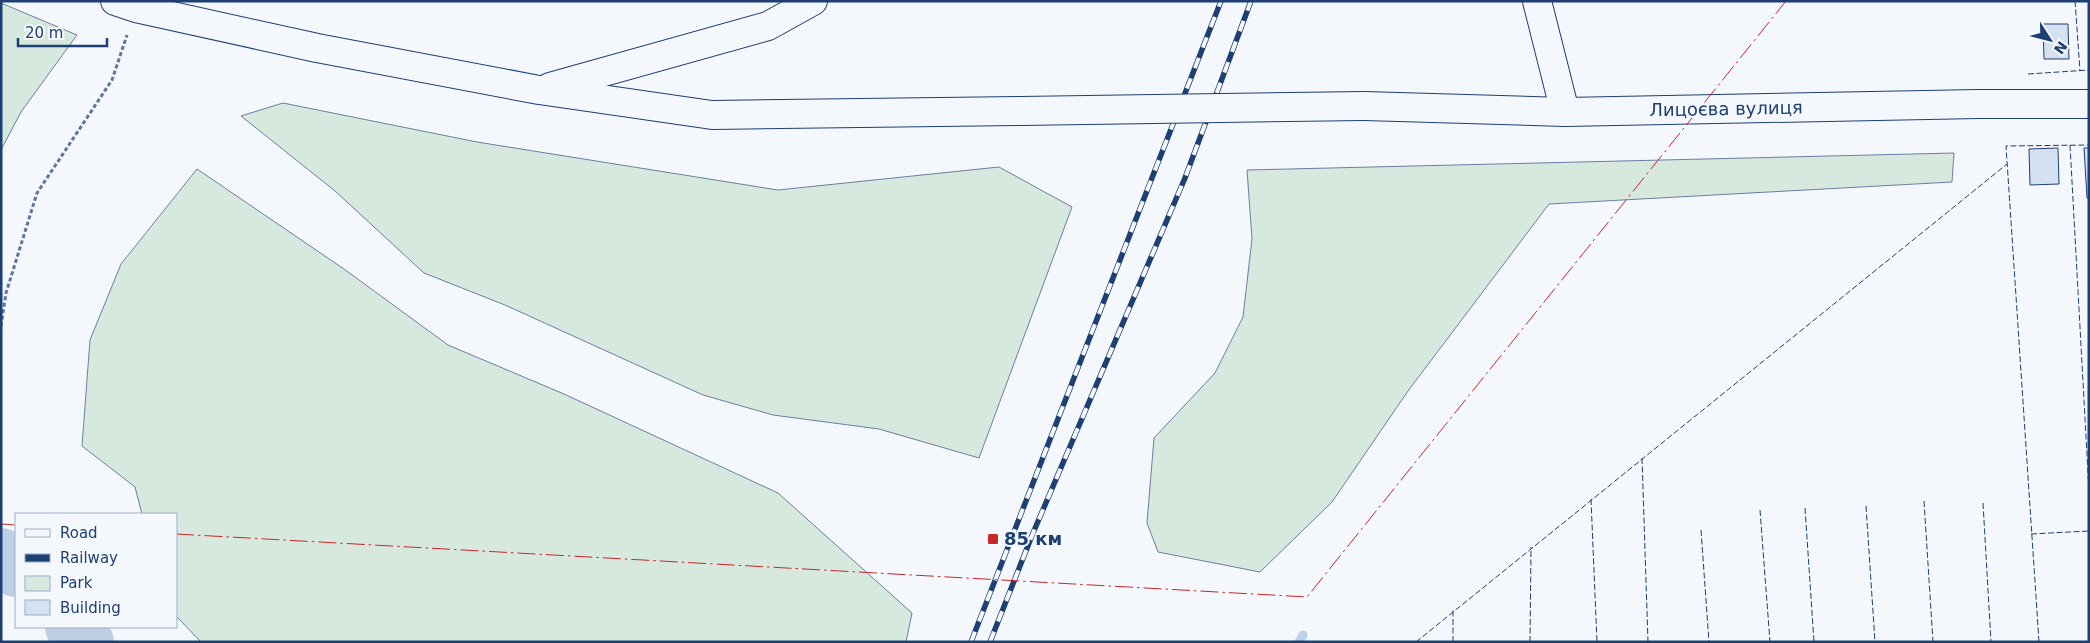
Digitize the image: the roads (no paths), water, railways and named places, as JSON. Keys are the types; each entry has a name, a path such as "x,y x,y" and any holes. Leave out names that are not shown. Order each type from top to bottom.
{"street":[{"path":"539,90 768,26 813,1"},
{"path":"1538,1 1565,112"},
{"name":"Лицоєва вулиця","path":"126,5 317,48 539,90 712,114 1364,106 1565,112 1978,104 2089,104"}],"waterway":[{"path":"1,555 15,569"},
{"path":"73,628 87,642"},
{"path":"1299,642 1303,635"}],"railway":[{"path":"971,642 1221,1"},
{"path":"990,642 1033,533 1185,178 1251,1"}],"place":[{"name":"85 км","path":"993,539"}]}
